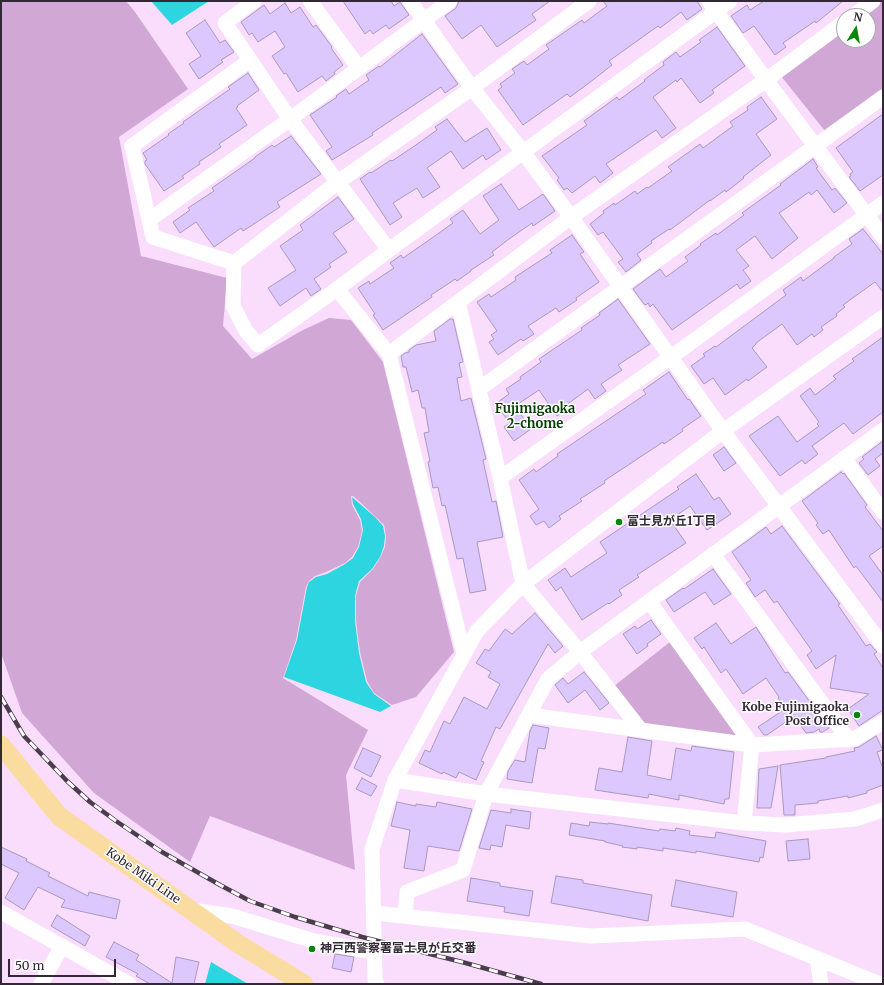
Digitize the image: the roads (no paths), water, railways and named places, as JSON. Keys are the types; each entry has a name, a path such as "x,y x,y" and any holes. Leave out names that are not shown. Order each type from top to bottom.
{"main road":[{"name":"Kobe Miki Line","path":"1,745 59,816 237,942 304,984"}],"street":[{"path":"254,1 225,23 290,119 389,250"},
{"path":"310,1 359,68"},
{"path":"410,1 472,88 523,152 571,217 723,430 883,646"},
{"path":"149,220 290,119 450,1"},
{"path":"234,263 338,182 472,88 589,1"},
{"path":"234,263 233,306 246,331 258,345 337,289 523,152 713,6 730,1"},
{"path":"864,8 873,1"},
{"path":"713,6 883,237"},
{"path":"389,354 571,217 766,80 836,28"},
{"path":"234,263 153,237 132,146 250,60"},
{"path":"479,389 883,97"},
{"path":"500,478 671,357 883,203"},
{"path":"337,289 389,354 464,654"},
{"path":"458,302 500,478 523,584 580,652 640,729"},
{"path":"377,984 375,980 372,849 395,780 477,631 523,584 723,430 883,316"},
{"path":"406,916 407,892 463,870 486,794 548,679 580,652 883,430"},
{"path":"844,458 883,512"},
{"path":"713,554 849,740"},
{"path":"649,601 752,745 744,823"},
{"path":"529,715 752,745 849,740 854,739 883,722"},
{"path":"395,780 486,794 744,823 786,825 824,822 855,819 883,810"},
{"path":"191,910 232,916 314,941 374,952"},
{"path":"1,912 129,984"},
{"path":"374,913 591,936 745,929 880,984"},
{"path":"41,984 62,946"},
{"path":"817,958 821,984"}],"water":[{"path":"151,1 209,1 172,25"},
{"path":"352,497 383,526 385,536 384,546 380,557 372,569 359,581 355,596 355,621 359,653 366,682 374,694 391,706 380,712 284,677 297,640 309,582 316,577 327,574 345,564 353,558 359,547 363,530 361,519 353,504"},
{"path":"211,962 248,984 205,984"}],"railway":[{"path":"1,697 24,736 67,781 90,802 162,852 250,901 295,917 362,937 462,962 541,984"}],"place":[{"name":"富士見が丘1丁目","path":"619,522"},
{"name":"Kobe Fujimigaoka Post Office","path":"857,715"},
{"name":"神戸西警察署富士見が丘交番","path":"312,949"}],"district":[{"name":"Fujimigaoka 2-chome","path":"535,416"}]}
